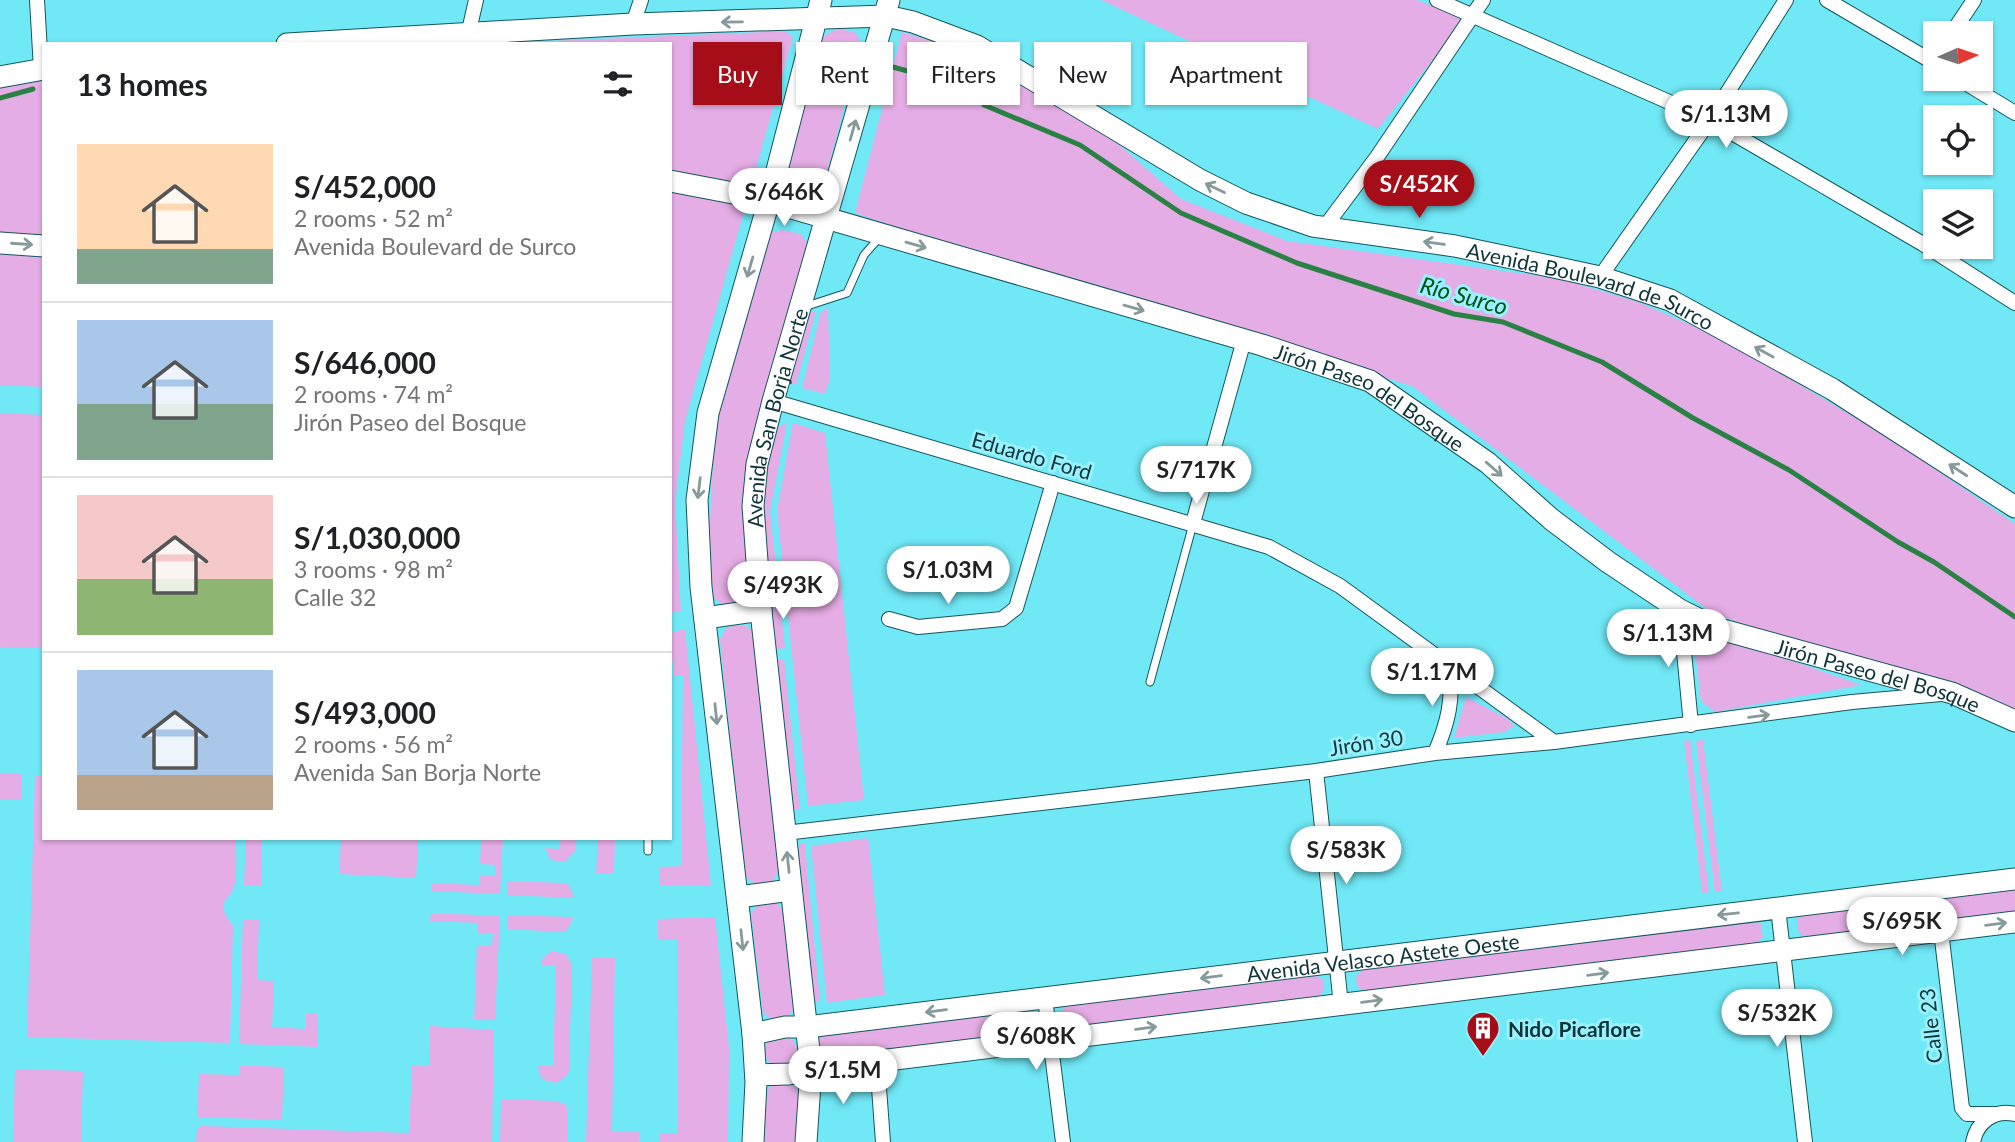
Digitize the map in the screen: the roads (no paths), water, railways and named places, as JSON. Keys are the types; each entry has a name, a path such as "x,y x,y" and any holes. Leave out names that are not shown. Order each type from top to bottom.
{"street":[{"path":"37,0 42,58"},
{"path":"468,35 476,0"},
{"path":"633,24 641,0"},
{"path":"1437,0 1710,120 1923,244 2015,303"},
{"path":"1324,229 1483,0"},
{"path":"1600,277 1710,120 1786,0"},
{"path":"1827,0 1923,55"},
{"path":"1960,21 1974,0"},
{"name":"Avenida Boulevard de Surco","path":"327,42 468,35 818,10 888,8 914,22 968,42 1200,180 1246,203 1324,229 1455,246 1600,277 1670,300 1832,389 2015,507"},
{"name":"Avenida San Borja Norte","path":"806,1142 816,1068 807,1027 791,890 761,610 753,506 757,464 773,401 888,8"},
{"path":"753,1142 756,1075 753,1034 705,618 697,500 708,413 769,201 818,10"},
{"path":"0,77 42,69"},
{"path":"1979,91 2015,113"},
{"name":"Jirón Paseo del Bosque","path":"672,181 769,201 1244,340 1370,381 1434,422 1488,463 1551,519 1681,610 1716,628 1952,693 2015,721"},
{"path":"0,243 42,246"},
{"path":"1193,523 1244,340"},
{"name":"Eduardo Ford","path":"773,401 1269,547 1340,586 1554,742"},
{"path":"890,619 918,627 1002,619 1010,614 1016,608 1053,483"},
{"path":"705,618 761,610"},
{"path":"1681,610 1691,725"},
{"path":"1436,753 1447,725 1453,692 1449,666"},
{"name":"Jirón 30","path":"785,833 1316,771 1436,753 1554,742 1852,702 1952,693"},
{"path":"1316,771 1341,1005"},
{"name":"Avenida Velasco Astete Oeste","path":"753,1034 785,1027 807,1027 2015,879"},
{"path":"737,897 791,890"},
{"path":"1777,908 1805,1142"},
{"name":"Avenida Velasco Astete Oeste","path":"756,1075 789,1074 816,1068 2015,922"},
{"name":"Calle 23","path":"1941,931 1959,1097 1967,1114 2009,1113"},
{"path":"1045,998 1063,1142"},
{"path":"877,1061 883,1142"},
{"path":"816,1068 820,1142"},
{"path":"1973,1142 1979,1127 2009,1113"}],"lane":[{"path":"800,309 848,293 864,255 883,235"},
{"path":"1150,682 1193,523"},
{"path":"648,851 649,840"}],"waterway":[{"name":"Río Surco","path":"893,67 986,92 984,105 1080,145 1181,213 1297,263 1454,314 1503,322 1602,362 1693,418 1789,470 2015,617"},
{"name":"Río Surco","path":"0,98 33,89"}],"place":[{"name":"Nido Picaflore","path":"1483,1058"}]}
